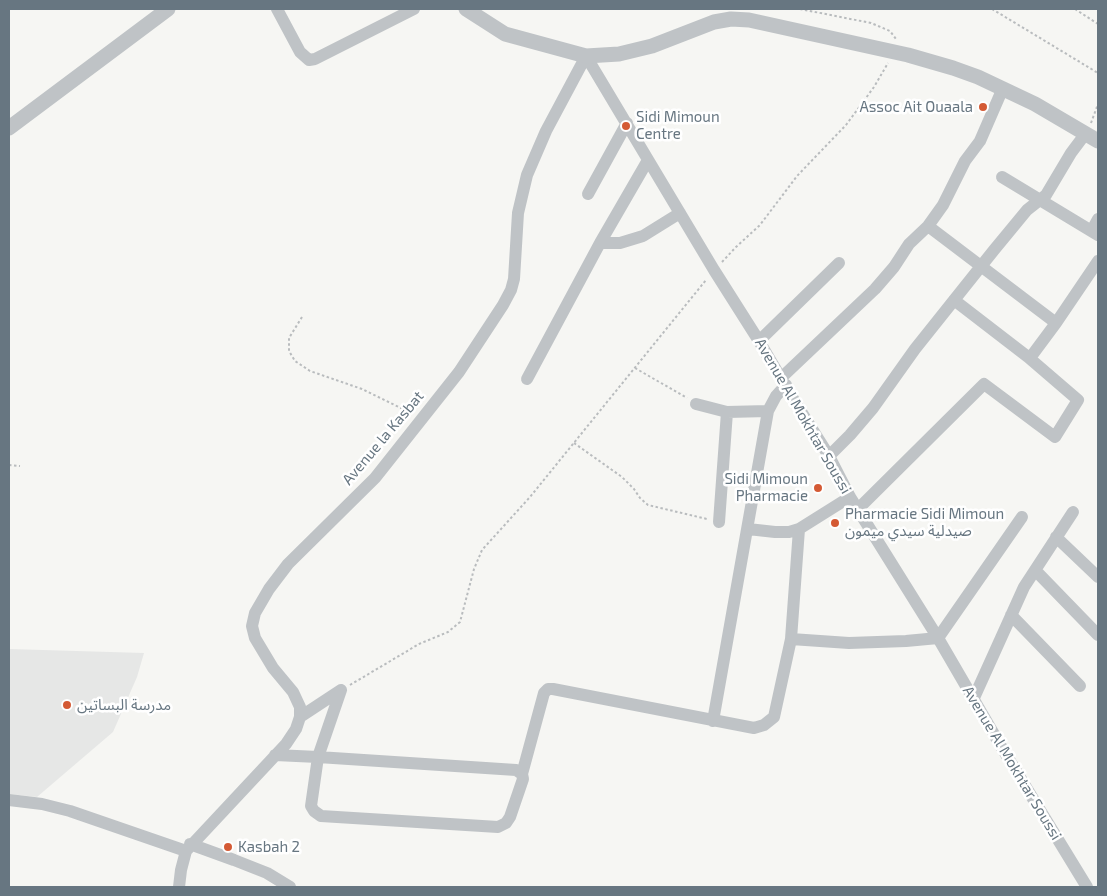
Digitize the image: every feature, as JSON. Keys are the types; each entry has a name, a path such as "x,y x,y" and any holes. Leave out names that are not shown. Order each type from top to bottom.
{"street":[{"path":"9,128 168,9"},
{"path":"277,9 300,52 309,60 315,59 414,9"},
{"path":"466,9 505,34 586,56 620,54 652,46 714,22 731,19 748,20 901,53 953,68 978,77 1035,104 1092,137 1071,153 1046,195 1027,210 915,349 873,408 850,436 829,456"},
{"name":"Avenue Al Mokhtar Soussi","path":"586,56 714,270 829,456 850,497 938,638 973,700 1087,887"},
{"name":"Avenue la Kasbat","path":"300,717 300,707 293,692 273,668 254,638 252,626 255,613 269,589 288,564 375,478 458,372 496,318 511,290 515,265 518,213 527,175 546,131 586,56"},
{"path":"713,721 768,411 783,382 894,268 909,244 928,226 943,205 965,162 980,141 1002,88"},
{"path":"588,194 627,124"},
{"path":"526,379 600,243 648,160"},
{"path":"1002,177 1096,228"},
{"path":"600,243 620,243 643,236 680,213"},
{"path":"928,226 1056,323"},
{"path":"1030,358 1098,261"},
{"path":"759,341 839,262"},
{"path":"858,509 984,384 1055,437 1078,400 1030,358 954,300"},
{"path":"696,404 727,412 768,411"},
{"path":"719,522 727,412"},
{"path":"748,529 789,532 799,528 850,497"},
{"path":"973,700 1024,587 1072,512"},
{"path":"790,639 849,643 938,638 1022,517"},
{"path":"341,690 318,757 311,806 314,811 322,816 498,827 506,823 510,818 523,780 522,774 544,693 548,689 754,728 764,725 774,717 790,639 799,528"},
{"path":"1056,537 1098,577"},
{"path":"1035,570 1098,636"},
{"path":"1011,615 1080,686"},
{"path":"179,887 181,870 188,848 286,744 296,729 300,717 341,690"},
{"path":"275,755 516,770 522,774"},
{"path":"9,800 42,804 70,811 188,848 234,860 267,873 290,887"}],"path":[{"path":"341,690 419,644 448,632 460,622 474,569 482,550 530,497 714,270 760,225 797,176 846,125 901,53 890,32 882,27 871,23 800,9"},
{"path":"992,9 1098,73"},
{"path":"1075,9 1098,24"},
{"path":"1092,137 1098,104"},
{"path":"302,317 289,338 289,351 295,361 310,371 362,388 423,418"},
{"path":"635,368 696,404"},
{"path":"574,443 622,477 648,505 719,522"},
{"path":"9,464 20,466"}],"shaded area":[{"name":"مدرسة البساتين","path":"9,649 144,653 137,677 113,732 37,797 9,794"}],"place":[{"name":"Assoc Ait Ouaala","path":"983,107"},
{"name":"Sidi Mimoun Centre","path":"626,126"},
{"name":"Sidi Mimoun Pharmacie","path":"818,488"},
{"name":"Pharmacie Sidi Mimoun صيدلية سيدي ميمون","path":"835,523"},
{"name":"مدرسة البساتين","path":"67,705"},
{"name":"Kasbah 2","path":"228,847"}]}
